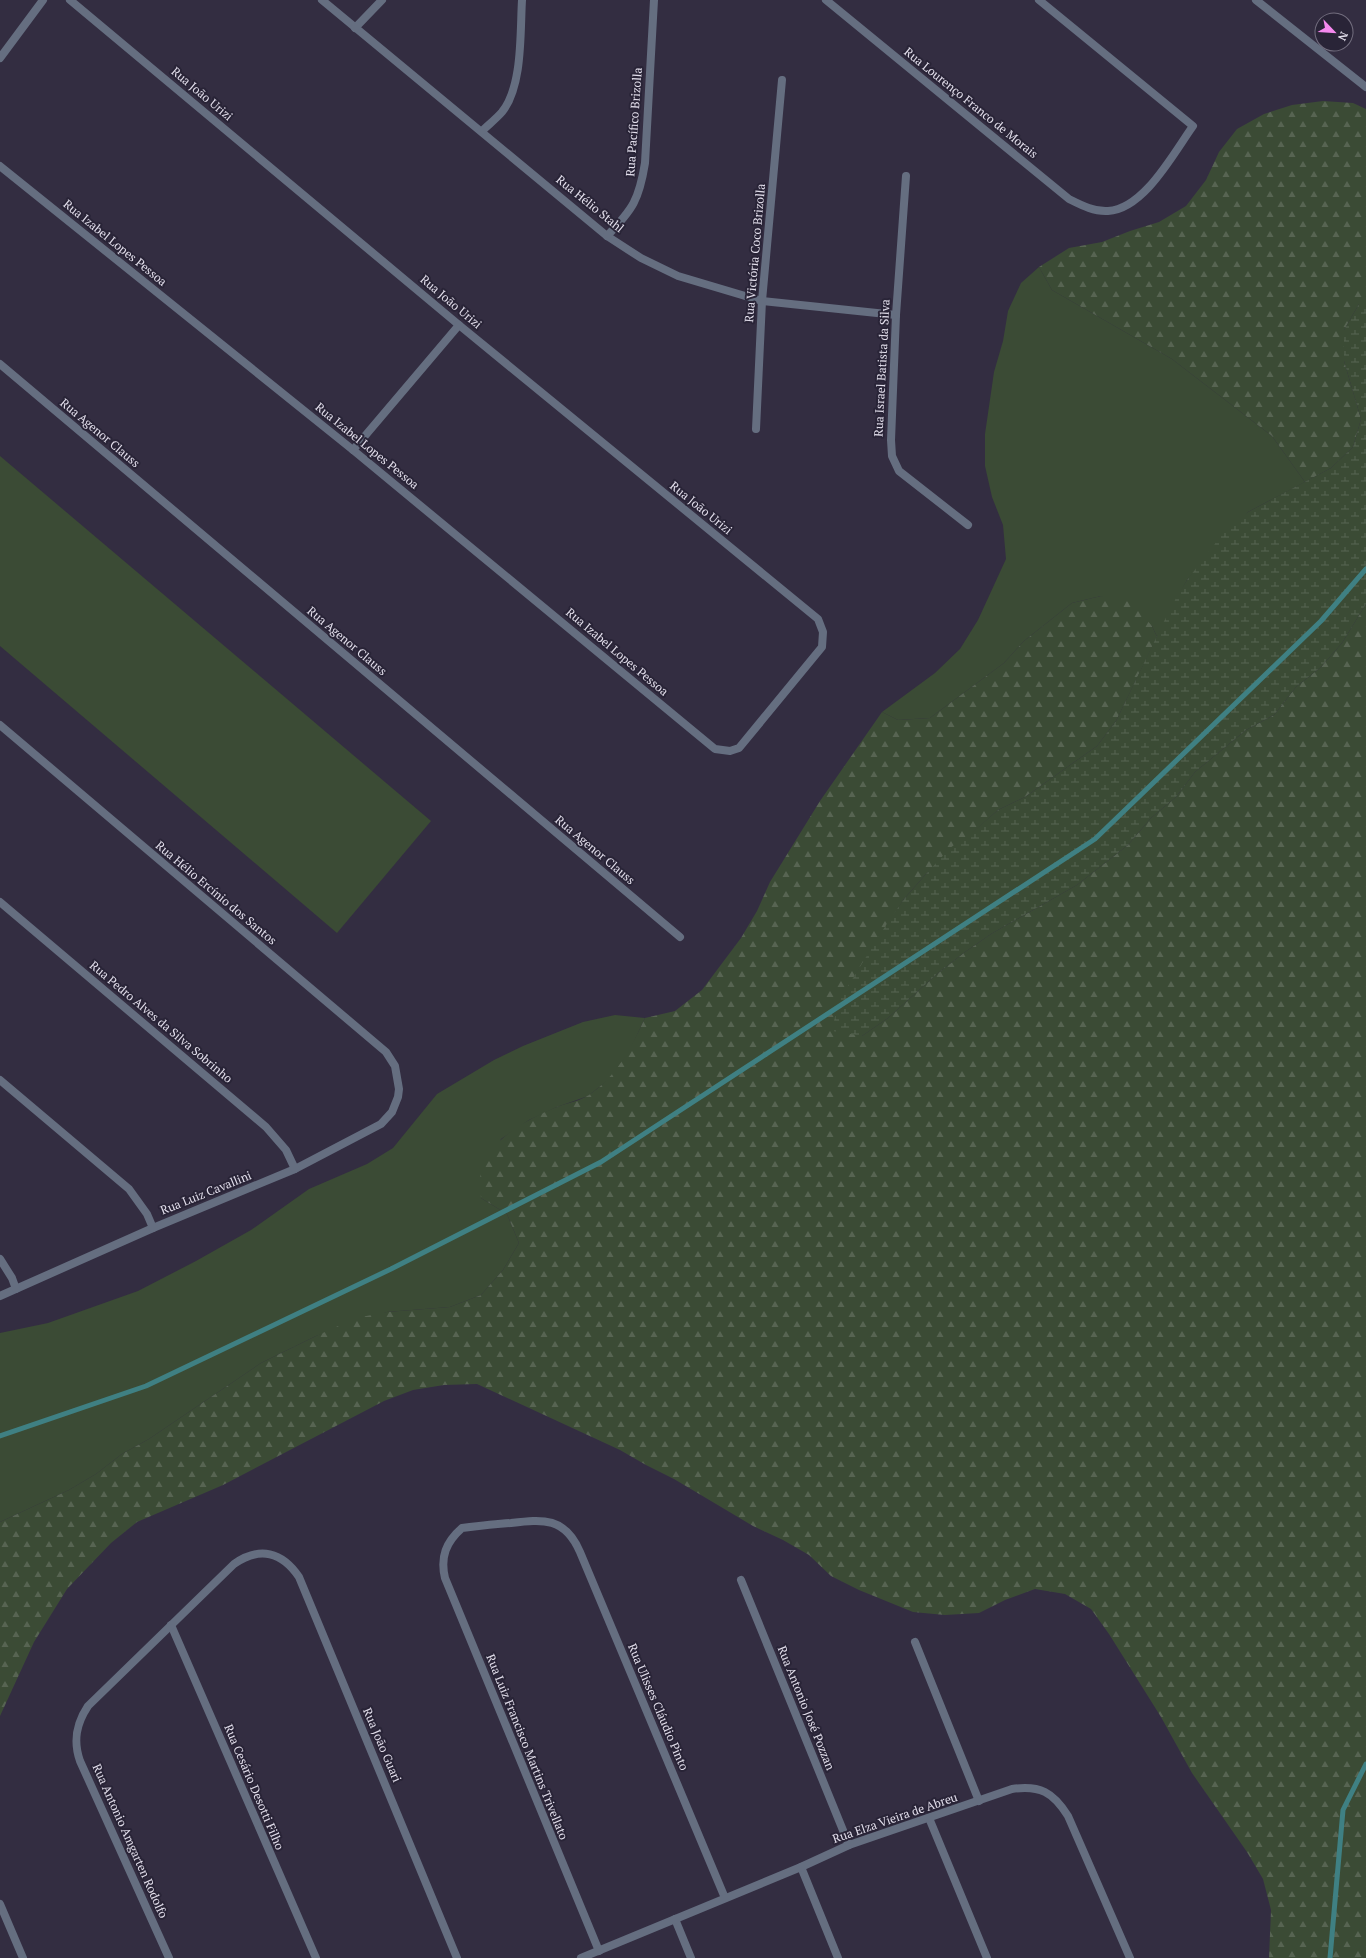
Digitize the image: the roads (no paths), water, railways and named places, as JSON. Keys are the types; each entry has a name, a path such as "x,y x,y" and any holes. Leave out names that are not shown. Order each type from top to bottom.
{"street":[{"path":"0,58 43,0"},
{"name":"Rua João Urizi","path":"70,0 459,325 818,619 823,632 822,647 739,748 730,751 715,749"},
{"name":"Rua Hélio Stahl","path":"322,0 607,236 641,258 678,276 762,301 896,315"},
{"path":"355,28 382,0"},
{"path":"482,131 502,111 510,97 515,81 522,0"},
{"name":"Rua Pacífico Brizolla","path":"607,236 629,214 637,198 642,180 645,163 654,0"},
{"name":"Rua Lourenço Franco de Morais","path":"826,0 1070,199 1094,209 1108,211 1130,205 1143,194 1193,126 1039,0"},
{"path":"1256,0 1366,87"},
{"name":"Rua Victória Coco Brizolla","path":"756,429 762,301 782,80"},
{"name":"Rua Izabel Lopes Pessoa","path":"0,166 353,450 715,749"},
{"name":"Rua Israel Batista da Silva","path":"906,176 896,315 890,440 892,456 899,472 968,525"},
{"path":"353,450 459,325"},
{"name":"Rua Agenor Clauss","path":"0,364 680,937"},
{"name":"Rua Hélio Ercínio dos Santos","path":"0,725 386,1052 395,1066 399,1089"},
{"name":"Rua Pedro Alves da Silva Sobrinho","path":"0,902 266,1127 286,1150 295,1170"},
{"path":"0,1080 128,1189 143,1207 153,1228"},
{"name":"Rua Luiz Cavallini","path":"0,1296 153,1228 295,1170 381,1124 392,1112 398,1097 399,1089"},
{"path":"0,1259 12,1278 16,1289"},
{"name":"Rua Ulisses Cláudio Pinto","path":"445,1550 452,1538 462,1528 540,1520 557,1524 576,1544 725,1898"},
{"name":"Rua Luiz Francisco Martins Trivellato","path":"445,1550 443,1559 445,1578 598,1951"},
{"name":"Rua João Guari","path":"171,1625 234,1564 244,1557 257,1553 270,1554 287,1562 299,1577 457,1958"},
{"name":"Rua Antonio José Pozzan","path":"741,1580 849,1845"},
{"name":"Rua Antonio Amgarten Rodolfo","path":"169,1958 80,1761 77,1752 76,1732 80,1718 88,1706 171,1625"},
{"name":"Rua Cesário Desotti Filho","path":"171,1625 316,1958"},
{"path":"915,1642 978,1801"},
{"name":"Rua Elza Vieira de Abreu","path":"581,1958 801,1867 849,1845 1012,1789 1028,1787 1045,1791 1059,1801 1068,1816 1130,1958"},
{"path":"929,1818 987,1958"},
{"path":"801,1867 838,1958"},
{"path":"0,1904 23,1958"},
{"path":"675,1919 691,1958"}],"waterway":[{"path":"0,1436 146,1386 391,1269 601,1162 1095,839 1321,621 1366,569"},
{"path":"1330,1958 1343,1810 1366,1764"}]}
